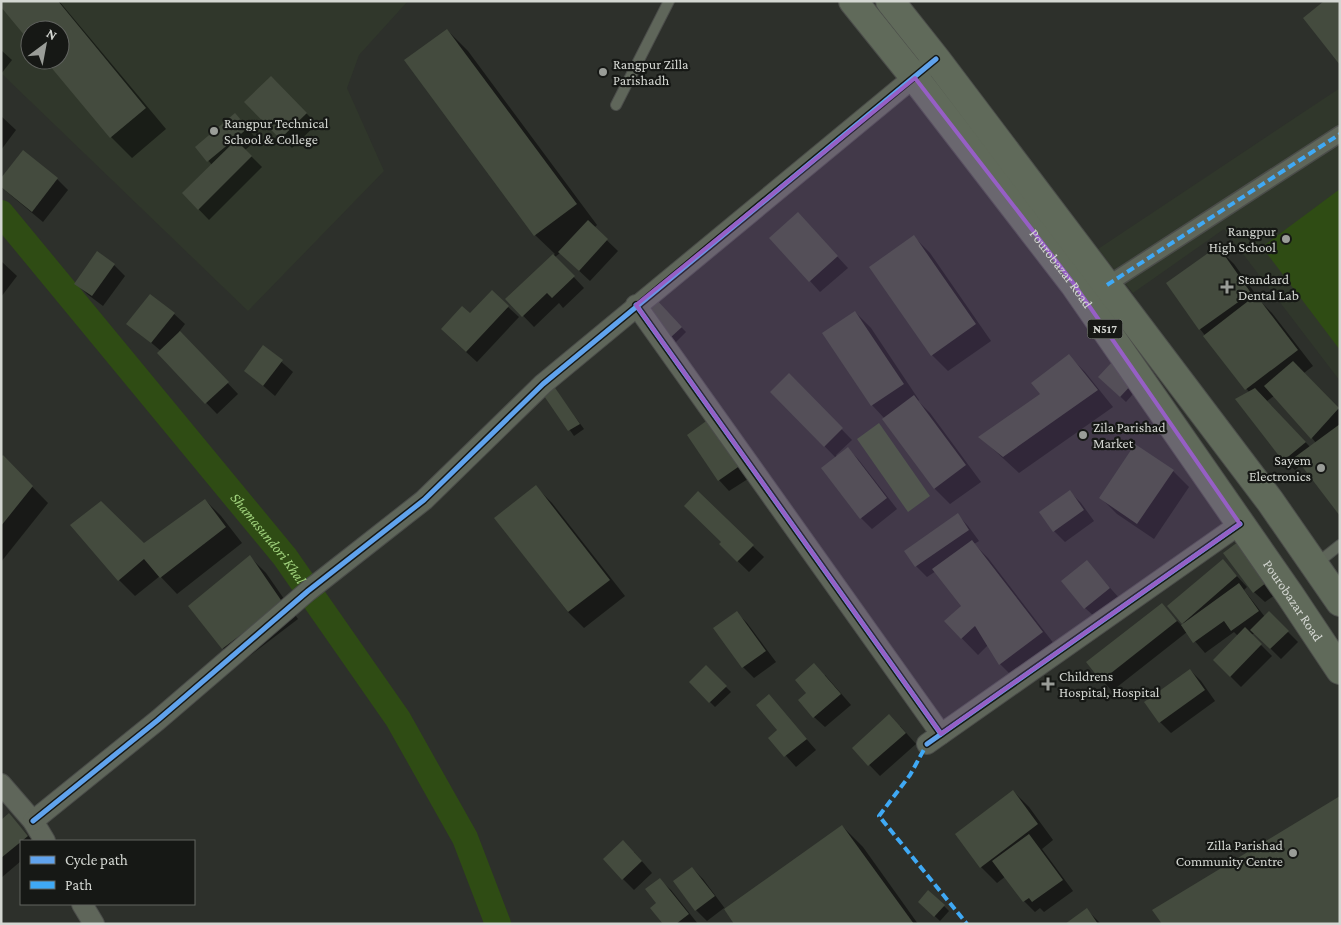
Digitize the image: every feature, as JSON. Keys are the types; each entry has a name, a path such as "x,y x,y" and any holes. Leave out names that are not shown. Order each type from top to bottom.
{"highway":[{"name":"Pourobazar Road","path":"853,1 1074,284 1340,670"},
{"name":"Pourobazar Road","path":"890,1 936,59 1270,502 1340,602"}],"street":[{"path":"33,821 158,720 308,591 424,500 542,384 936,59"},
{"path":"1107,285 1340,134"},
{"path":"636,305 934,739 1240,524"},
{"path":"1,784 33,821 44,840"},
{"path":"83,905 94,924"}],"lane":[{"path":"616,105 669,1"},
{"path":"1315,565 1340,545"}],"highlighted area":[{"path":"915,78 1074,284 1240,524 941,734 636,305"}],"shaded area":[{"name":"Rangpur Technical School & College","path":"1,1 408,1 359,55 347,88 384,171 248,311 1,73"},
{"name":"Rangpur High School","path":"1340,88 1340,381 1224,229 1133,293 1098,249"},
{"path":"1340,189 1340,350 1262,247"},
{"path":"879,423 930,496 908,512 857,439"}],"building":[{"path":"1,1 58,1 146,108 110,138 53,70 70,70 70,20 20,20 20,30 1,7"},
{"path":"1324,1 1340,1 1340,65 1303,18"},
{"path":"447,29 577,204 534,236 404,60"},
{"path":"271,76 307,113 280,139 244,102"},
{"path":"235,113 248,128 207,162 195,147"},
{"path":"236,140 252,156 198,210 182,193"},
{"path":"23,150 58,178 32,212 1,187 1,178"},
{"path":"798,212 838,256 809,282 769,238"},
{"path":"588,220 608,239 579,271 558,252"},
{"path":"914,235 976,324 931,356 869,267"},
{"path":"1218,246 1251,293 1199,330 1166,283"},
{"path":"97,251 115,264 92,296 74,284"},
{"path":"553,254 575,276 552,298 547,293 522,317 505,299"},
{"path":"492,290 509,306 466,352 441,329 462,306 470,313"},
{"path":"150,294 175,313 151,343 126,324"},
{"path":"1256,295 1298,350 1245,390 1203,336"},
{"path":"655,298 682,327 670,338 642,309"},
{"path":"855,311 904,384 871,406 822,333"},
{"path":"180,331 229,382 205,404 157,353"},
{"path":"263,345 283,360 263,386 244,371"},
{"path":"1069,354 1098,390 1003,457 978,437 1040,394 1031,383"},
{"path":"1293,361 1339,408 1311,439 1264,386"},
{"path":"1112,362 1134,382 1120,397 1098,377"},
{"path":"789,373 843,428 824,447 770,392"},
{"path":"551,382 580,424 568,431 540,390"},
{"path":"1255,388 1306,442 1283,461 1235,399"},
{"path":"914,395 966,465 934,489 882,419"},
{"path":"709,419 741,465 718,481 687,435"},
{"path":"1340,424 1340,516 1295,457"},
{"path":"1135,444 1174,470 1137,524 1099,498"},
{"path":"848,447 887,498 860,519 821,468"},
{"path":"3,455 33,486 1,526 1,457"},
{"path":"536,485 610,580 568,612 494,518"},
{"path":"1070,490 1084,510 1053,532 1039,512"},
{"path":"698,491 754,545 737,562 719,544 721,542 684,506"},
{"path":"205,499 226,527 160,578 144,559 118,581 70,525 101,501 144,543"},
{"path":"958,513 969,530 915,567 904,551"},
{"path":"1246,536 1276,575 1253,593 1223,553"},
{"path":"972,540 1043,632 999,665 975,626 961,639 944,621 961,606 932,569"},
{"path":"250,555 283,603 222,649 188,606"},
{"path":"1223,559 1237,576 1182,624 1167,606"},
{"path":"1087,560 1110,588 1084,609 1061,581"},
{"path":"1239,583 1259,611 1231,631 1224,621 1193,643 1181,625"},
{"path":"1162,603 1177,621 1101,681 1086,662"},
{"path":"737,611 766,651 742,668 713,628"},
{"path":"1269,611 1289,631 1270,649 1250,630"},
{"path":"1245,627 1262,644 1230,677 1213,660"},
{"path":"814,663 841,694 813,718 798,700 806,693 795,680"},
{"path":"706,665 727,686 709,703 689,682"},
{"path":"1190,669 1205,690 1159,723 1144,702"},
{"path":"769,694 807,739 784,757 768,738 777,730 756,705"},
{"path":"889,714 906,733 868,766 852,748"},
{"path":"1013,790 1038,824 980,868 955,834"},
{"name":"Zilla Parishad Community Centre","path":"1340,796 1340,924 1162,924 1152,910"},
{"path":"9,813 28,836 20,840 20,843 1,858 1,820"},
{"path":"842,825 914,924 734,924 724,909"},
{"path":"1029,834 1063,880 1032,902 1029,898 1023,902 992,861"},
{"path":"623,840 642,861 622,880 603,859"},
{"path":"692,867 715,896 695,911 673,881"},
{"path":"660,878 689,914 676,924 663,924 650,908 656,903 645,889"},
{"path":"928,890 945,905 934,917 918,902"},
{"path":"1087,908 1098,924 1065,924"}],"waterway":[{"name":"Shamasundori Khal","path":"1,213 285,557 398,719 465,838 498,924"}],"marked path":[{"path":"1107,285 1340,134"},
{"path":"931,741 927,744 910,775 879,816 967,924"}],"cycle path":[{"path":"33,821 158,720 308,591 424,500 543,384 936,59"},
{"path":"636,305 941,734"},
{"path":"927,744 1240,524"}],"place":[{"name":"Rangpur Zilla Parishadh","path":"603,72"},
{"name":"Rangpur Technical School & College","path":"214,131"},
{"name":"Rangpur High School","path":"1286,239"},
{"name":"Standard Dental Lab","path":"1227,287"},
{"name":"Zila Parishad Market","path":"1083,435"},
{"name":"Sayem Electronics","path":"1321,468"},
{"name":"Childrens Hospital, Hospital","path":"1048,684"},
{"name":"Zilla Parishad Community Centre","path":"1293,853"}]}
